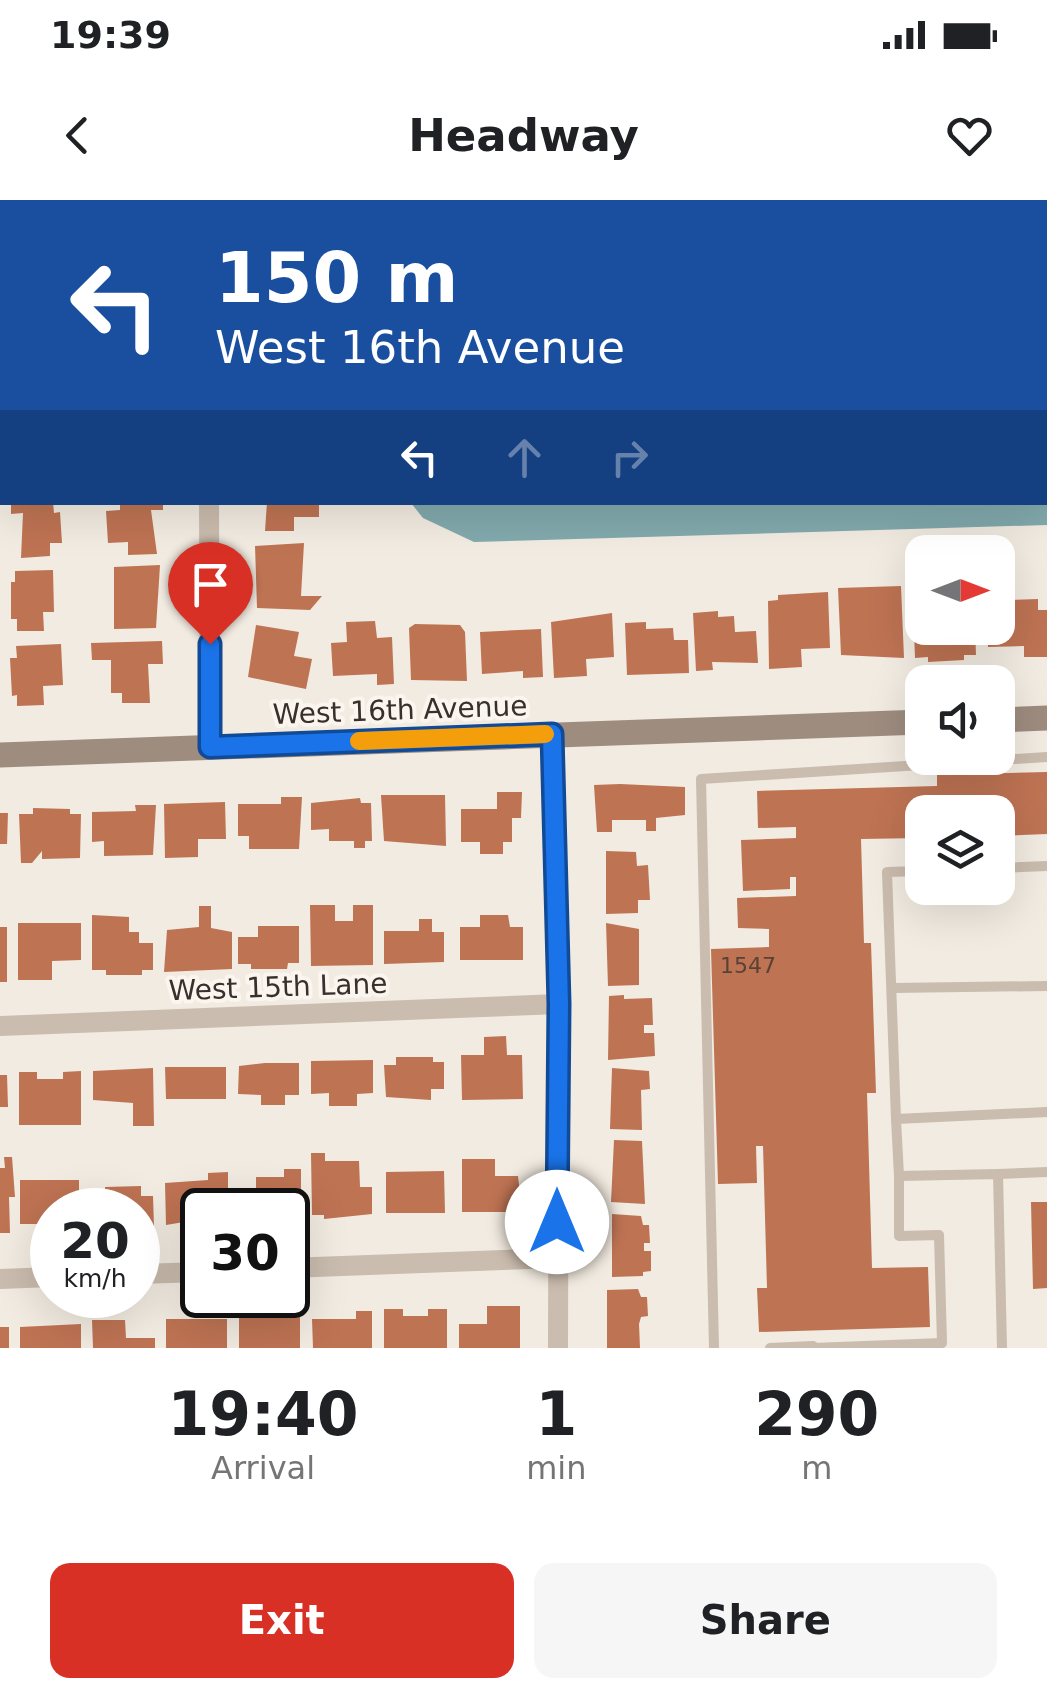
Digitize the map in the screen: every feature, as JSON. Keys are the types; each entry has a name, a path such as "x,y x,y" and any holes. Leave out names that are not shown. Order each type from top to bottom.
{"street":[{"path":"209,505 210,747"},
{"path":"1015,719 1047,718"},
{"name":"West 16th Avenue","path":"0,755 905,723"},
{"path":"552,734 559,1004 558,1348"},
{"name":"West 15th Lane","path":"0,1026 559,1004"},
{"path":"310,1267 557,1258"},
{"path":"0,1279 30,1278"}],"lane":[{"path":"714,1348 701,780 1047,757"},
{"path":"1015,867 1047,866"},
{"path":"770,1348 942,1343 940,1235 898,1236 887,872 905,871"},
{"path":"892,988 1047,986"},
{"path":"896,1119 1047,1112"},
{"path":"898,1176 1047,1172"},
{"path":"998,1174 1002,1348"}],"water":[{"path":"413,505 1047,505 1047,525 474,542 423,518"}],"building":[{"path":"11,505 53,505 54,513 60,512 62,543 50,543 50,556 21,558 23,513 11,514"},
{"path":"120,505 163,505 163,510 151,510 157,554 128,555 128,542 108,543 106,511 120,510"},
{"path":"267,505 319,505 319,517 294,517 294,531 265,531"},
{"path":"304,543 301,596 322,596 310,610 257,608 255,546"},
{"path":"160,565 156,628 114,629 114,567"},
{"path":"53,570 54,612 43,612 44,631 17,631 17,619 11,619 11,582 15,582 15,571"},
{"path":"901,586 904,658 841,655 838,588"},
{"path":"828,592 830,648 801,649 802,667 769,669 768,601 778,600 778,595"},
{"path":"1038,599 1038,610 1047,610 1047,657 1024,657 1024,646 988,647 1015,645 1015,600"},
{"path":"718,611 718,617 734,616 735,632 756,631 758,663 712,662 713,670 696,671 693,613"},
{"path":"612,613 614,657 586,659 587,676 554,678 551,622"},
{"path":"375,621 377,638 392,637 394,684 377,685 377,674 333,676 331,643 347,642 346,622"},
{"path":"646,622 646,629 673,628 674,640 688,640 689,673 627,675 625,623"},
{"path":"415,624 460,625 465,632 467,681 411,680 409,628"},
{"path":"256,625 299,632 294,656 312,659 306,689 248,677"},
{"path":"541,629 543,677 523,678 523,671 482,674 480,632"},
{"path":"162,641 163,664 148,664 150,703 122,703 122,693 111,693 111,660 92,660 91,643"},
{"path":"61,644 63,685 43,686 44,705 17,706 17,695 12,696 10,658 17,658 16,646"},
{"path":"915,645 976,645 976,655 964,655 964,660 928,662 928,657 915,658"},
{"path":"1047,772 1047,834 1015,835 1015,795 905,795 905,838 861,839 864,943 871,943 876,1093 867,1093 872,1268 928,1267 930,1327 759,1332 757,1288 767,1288 763,1146 756,1146 757,1183 718,1184 711,949 769,947 769,929 738,928 737,898 796,896 796,877 790,877 790,889 743,891 741,840 796,838 796,827 758,828 757,791 937,786 937,775"},
{"path":"594,785 685,787 685,815 656,818 656,831 646,831 646,820 612,820 612,832 597,832"},
{"path":"497,792 522,792 521,818 512,818 512,842 503,842 503,854 480,854 480,842 461,842 461,809 497,809"},
{"path":"381,795 445,795 446,846 384,841"},
{"path":"281,797 302,797 299,849 249,849 249,836 238,836 238,804 281,804"},
{"path":"360,798 361,803 371,803 372,841 365,841 365,848 354,848 354,841 329,841 329,829 311,830 311,803"},
{"path":"225,802 226,839 198,839 198,857 165,858 164,804"},
{"path":"135,805 156,805 153,855 104,856 104,841 92,842 92,812 136,811"},
{"path":"33,808 70,809 70,814 81,814 80,858 42,859 42,851 32,863 21,863 19,814 33,814"},
{"path":"0,813 8,813 7,844 0,844"},
{"path":"606,851 636,852 637,866 648,865 650,900 638,900 638,913 606,914"},
{"path":"310,905 335,905 335,921 353,921 353,905 373,905 373,965 311,966"},
{"path":"199,906 211,906 211,928 232,932 232,969 164,972 167,930 199,927"},
{"path":"92,915 129,917 129,932 139,932 139,943 153,943 153,970 142,970 142,975 106,975 106,970 92,970"},
{"path":"480,915 508,915 510,927 523,927 523,960 460,960 460,927 480,927"},
{"path":"419,919 432,919 432,932 444,932 444,962 384,964 384,931 419,931"},
{"path":"18,923 81,923 81,960 52,961 52,980 18,980"},
{"path":"606,923 639,929 639,985 608,986"},
{"path":"258,926 299,926 299,963 288,963 287,969 251,969 251,964 238,964 238,937 258,937"},
{"path":"0,927 7,927 7,982 0,982"},
{"path":"624,995 624,999 652,998 653,1025 644,1025 644,1033 654,1033 655,1056 608,1060 609,996"},
{"path":"506,1036 507,1055 522,1055 523,1099 462,1100 461,1055 484,1055 484,1037"},
{"path":"396,1057 433,1057 433,1062 444,1062 444,1089 431,1089 431,1100 386,1097 384,1065 396,1065"},
{"path":"373,1060 373,1093 357,1094 357,1106 329,1106 329,1093 311,1094 311,1061"},
{"path":"299,1063 299,1095 285,1095 285,1105 261,1105 261,1095 238,1094 239,1066"},
{"path":"165,1067 226,1067 226,1099 166,1099"},
{"path":"153,1068 154,1126 133,1126 133,1103 93,1100 93,1071"},
{"path":"612,1068 649,1071 650,1089 641,1090 642,1130 610,1129"},
{"path":"81,1071 81,1125 19,1125 19,1072 37,1072 37,1079 63,1079 63,1072"},
{"path":"0,1075 7,1075 8,1107 0,1107"},
{"path":"614,1140 642,1141 645,1204 611,1202"},
{"path":"311,1153 325,1153 325,1161 359,1161 360,1187 372,1187 372,1214 324,1219 324,1215 312,1215"},
{"path":"4,1157 12,1157 15,1197 9,1197 10,1233 0,1233 0,1168 5,1168"},
{"path":"462,1159 495,1159 495,1176 518,1176 522,1212 462,1212"},
{"path":"284,1169 301,1169 301,1188 256,1188 256,1177 284,1177"},
{"path":"444,1171 445,1213 386,1213 386,1172"},
{"path":"228,1172 228,1188 180,1188 180,1223 166,1225 165,1183 208,1180 208,1173"},
{"path":"20,1180 79,1180 79,1188 30,1188 30,1224 20,1224"},
{"path":"1031,1202 1047,1202 1047,1288 1033,1289"},
{"path":"612,1214 641,1216 643,1225 649,1225 650,1243 644,1243 644,1251 651,1251 651,1271 643,1272 643,1276 612,1277"},
{"path":"638,1289 641,1297 647,1297 648,1316 641,1317 639,1324 640,1348 607,1348 607,1290"},
{"path":"487,1306 520,1306 520,1348 459,1348 459,1324 487,1324"},
{"path":"384,1309 403,1309 403,1316 428,1316 428,1309 447,1309 447,1348 384,1348"},
{"path":"356,1311 372,1311 372,1348 313,1348 312,1319 356,1319"},
{"path":"239,1318 300,1318 300,1348 239,1348"},
{"path":"166,1319 227,1319 227,1348 166,1348"},
{"path":"92,1320 125,1320 126,1338 155,1338 155,1348 93,1348"},
{"path":"81,1324 81,1348 20,1348 20,1327"},
{"path":"0,1327 9,1327 9,1348 0,1348"}],"slow traffic":[{"path":"359,741 545,734"}],"route":[{"path":"210,644 210,747 552,734 559,1004 557,1222"}]}
